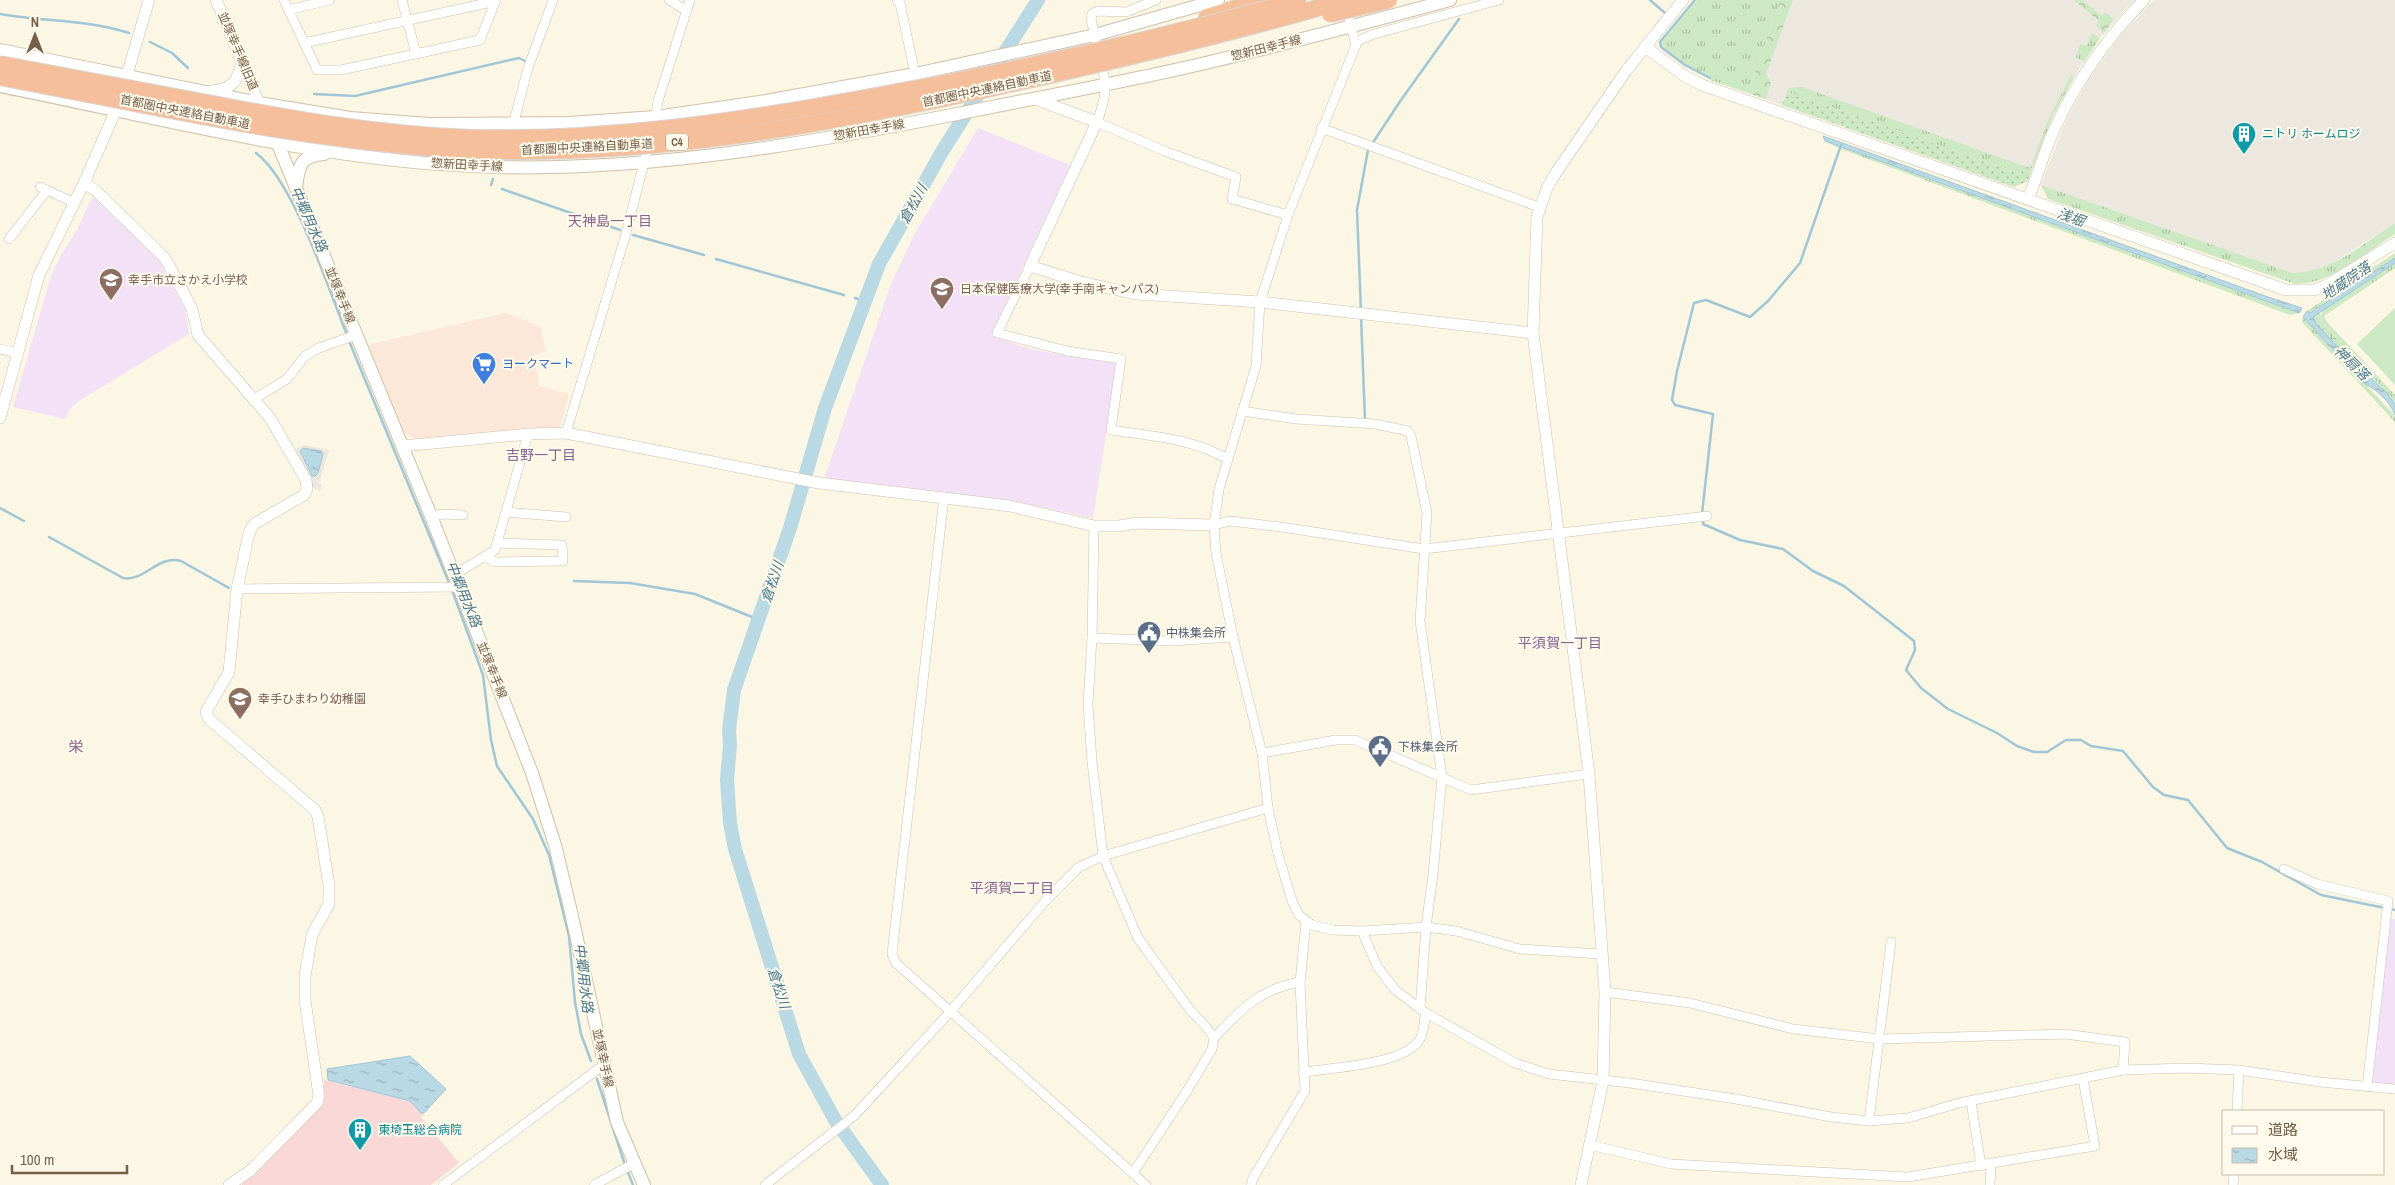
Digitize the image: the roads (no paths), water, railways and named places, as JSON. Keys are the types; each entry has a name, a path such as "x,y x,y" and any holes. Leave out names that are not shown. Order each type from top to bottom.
{"highway":[{"path":"1152,38 1180,25 1263,0"},
{"name":"首都圏中央連絡自動車道","path":"4,55 266,114 360,129 469,138 562,137 676,128 826,105 1007,71 1152,38 1298,0"},
{"name":"首都圏中央連絡自動車道","path":"0,77 327,138 469,150 540,151 620,148 765,131 940,99 1139,55 1344,0"},
{"path":"1139,55 1166,55 1389,0"}],"main road":[{"path":"4,55 127,76 259,103 350,118 413,124 513,125 656,117 766,101 915,74 1095,35 1218,0"},
{"name":"惣新田幸手線","path":"278,143 354,156 498,167 578,166 644,162 775,146 924,121 1035,99 1212,61 1450,0"},
{"path":"4,55 46,64 66,80 108,92 115,101 116,110"},
{"path":"0,86 278,143"},
{"path":"259,103 278,124 321,130 354,156"},
{"name":"並塚幸手線","path":"259,103 296,187 351,337 402,446 431,516 532,773 550,830 575,928 617,1122 633,1164 644,1185"},
{"path":"296,187 298,169 305,159 316,154 334,153"}],"street":[{"path":"0,418 38,275 75,203 116,110 149,0"},
{"name":"並塚幸手線旧道","path":"216,0 259,103"},
{"path":"284,0 317,70 341,70 480,40 496,1"},
{"path":"288,10 330,0"},
{"path":"402,0 416,54"},
{"path":"513,125 528,68 553,0"},
{"path":"669,0 687,11"},
{"path":"566,433 625,237 656,117 658,101 690,0"},
{"path":"897,0 900,3 924,121"},
{"path":"1156,0 1126,12 1097,11 1092,14 1091,19 1106,84 1106,96 1097,122 997,333 1067,351 1121,359 1111,430 1185,443 1212,450 1227,459"},
{"path":"1344,0 1356,42 1288,215 1260,302 1256,366 1219,489 1214,525 1216,553 1233,637 1262,753 1268,808 1278,854 1292,901 1299,915 1306,922 1333,930 1362,931 1426,927 1456,931 1520,948 1601,954"},
{"path":"1356,42 1371,35 1500,0"},
{"path":"1581,1185 1603,1081 1605,992 1589,774 1533,333 1534,250 1539,207 1557,171 1645,46 1683,0"},
{"path":"2028,199 2054,130 2078,83 2117,30 2144,0"},
{"path":"304,43 496,1"},
{"path":"1645,46 1686,77 1702,85 2261,282 2294,291 2314,290 2325,286 2395,243"},
{"path":"207,92 226,90 230,87 240,74 242,60"},
{"path":"1035,99 1097,122 1167,152 1236,177 1232,199 1288,215"},
{"path":"1321,128 1539,207"},
{"path":"84,183 95,190 165,258 192,309 194,338 254,399 276,425 306,480 307,489 304,495 254,524 248,533 237,589 229,672 209,705 207,715 315,810 318,816 329,886 328,904 308,934 305,1000 319,1096 317,1103 294,1119 250,1171 229,1185"},
{"path":"9,239 44,188 75,203"},
{"path":"1030,266 1082,282 1136,294 1260,302 1533,333"},
{"path":"254,399 287,379 304,356 319,348 351,337"},
{"path":"0,349 17,353"},
{"path":"1242,411 1296,419 1375,424 1408,431 1427,513 1420,621 1442,777 1434,874 1426,927 1421,1038 1415,1046 1388,1060 1303,1072"},
{"path":"402,446 528,434 566,433 817,482 1010,506 1094,526 1119,526 1137,523 1214,525 1230,521 1424,549 1707,516"},
{"path":"237,589 457,581 495,550 528,434"},
{"path":"944,497 892,954 896,963 1146,1185"},
{"path":"506,512 566,517"},
{"path":"431,516 443,514 463,515"},
{"path":"1094,526 1092,638 1088,704 1092,762 1103,856 1138,938 1187,1006 1196,1017 1204,1022 1214,1038"},
{"path":"486,557 495,562 563,561 562,545 498,543"},
{"path":"1092,638 1172,641 1233,637"},
{"path":"1262,753 1336,740 1355,740 1471,790 1589,774"},
{"path":"766,1185 854,1116 950,1012 1047,899 1079,867 1103,856 1268,808"},
{"path":"2284,869 2317,884 2388,902 2367,1087"},
{"path":"1251,1185 1252,1178 1305,1091 1300,982 1306,922"},
{"path":"1362,931 1377,966 1395,990 1423,1011 1516,1063 1549,1074 1640,1084 1736,1099 1831,1118 1869,1121 1908,1118 1971,1101 2123,1070 2187,1068 2239,1070 2395,1090"},
{"path":"1869,1121 1890,942"},
{"path":"1133,1173 1197,1074 1212,1049 1214,1038 1265,992 1300,982"},
{"path":"1605,992 1690,1003 1793,1029 1880,1039 2065,1034 2125,1042 2123,1070"},
{"path":"443,1185 598,1069 604,1067"},
{"path":"2237,1110 2239,1070"},
{"path":"1590,1145 1671,1164 1908,1177 1991,1165 2095,1146 2083,1079"},
{"path":"1971,1101 1981,1166"},
{"path":"594,1185 633,1164"},
{"path":"1990,1185 1991,1165"}],"water":[{"path":"1823,136 2302,308 2299,313 1825,141"},
{"name":"神扇落","path":"2395,258 2395,263 2313,317 2317,325 2345,355 2386,392 2395,404 2395,415 2383,397 2365,384 2303,317 2307,311 2310,313"},
{"path":"303,448 321,451 323,454 318,473 315,476 312,476 300,451"},
{"path":"410,1056 446,1089 424,1113 421,1113 410,1101 328,1080 327,1069"}],"waterway":[{"name":"倉松川","path":"882,1185 835,1120 799,1054 735,849 730,823 727,780 730,745 729,730 734,690 790,528 825,408 879,264 943,150 1038,0"},
{"path":"1650,0 1665,13"},
{"path":"1695,0 1660,42 1661,47 1685,65 1710,78"},
{"name":"中郷用水路","path":"0,14 97,25 129,33"},
{"path":"1361,311 1357,210 1368,150 1459,19"},
{"name":"中郷用水路","path":"150,42 172,53 188,68"},
{"path":"314,94 355,96 519,58 527,62"},
{"path":"1702,514 1713,414 1675,405 1672,400 1677,371 1694,303 1706,300 1750,317 1768,301 1800,263 1841,145"},
{"name":"中郷用水路","path":"256,153 270,167 283,186 296,211 309,237 347,335"},
{"path":"491,185 493,179"},
{"path":"502,189 620,230"},
{"path":"633,235 704,255"},
{"path":"716,259 844,295"},
{"path":"855,298 864,301"},
{"path":"1361,316 1365,420"},
{"name":"中郷用水路","path":"349,341 450,585"},
{"path":"0,508 24,521"},
{"path":"1703,520 1703,524 1740,540 1783,549 1813,571 1844,586 1914,641 1915,650 1906,670 1921,688 1948,709 1997,733 2017,746 2034,752 2047,752 2066,740 2081,740 2091,746 2123,751 2153,787 2164,795 2188,800 2227,848 2262,862 2321,895 2395,910"},
{"path":"49,537 123,578 138,576 159,564 173,560 181,561 229,588"},
{"path":"574,581 630,583 695,594 757,619"},
{"name":"中郷用水路","path":"452,590 483,675 491,740 497,766 533,819 549,855 569,936 575,1002 581,1034 591,1061"},
{"name":"中郷用水路","path":"597,1079 625,1165"},
{"name":"中郷用水路","path":"627,1170 633,1185"}],"place":[{"name":"ニトリ ホームロジ","path":"2244,155"},
{"name":"幸手市立さかえ小学校","path":"111,301"},
{"name":"日本保健医療大学(幸手南キャンパス)","path":"942,310"},
{"name":"ヨークマート","path":"484,385"},
{"name":"中株集会所","path":"1149,654"},
{"name":"幸手ひまわり幼稚園","path":"240,720"},
{"name":"下株集会所","path":"1380,768"},
{"name":"東埼玉総合病院","path":"360,1151"}],"district":[{"name":"天神島一丁目","path":"610,221"},
{"name":"吉野一丁目","path":"541,455"},
{"name":"平須賀一丁目","path":"1560,643"},
{"name":"栄","path":"76,747"},
{"name":"平須賀二丁目","path":"1012,888"}],"water label":[{"name":"浅堀","path":"2071,217"},
{"name":"地蔵院落","path":"2346,281"}]}
